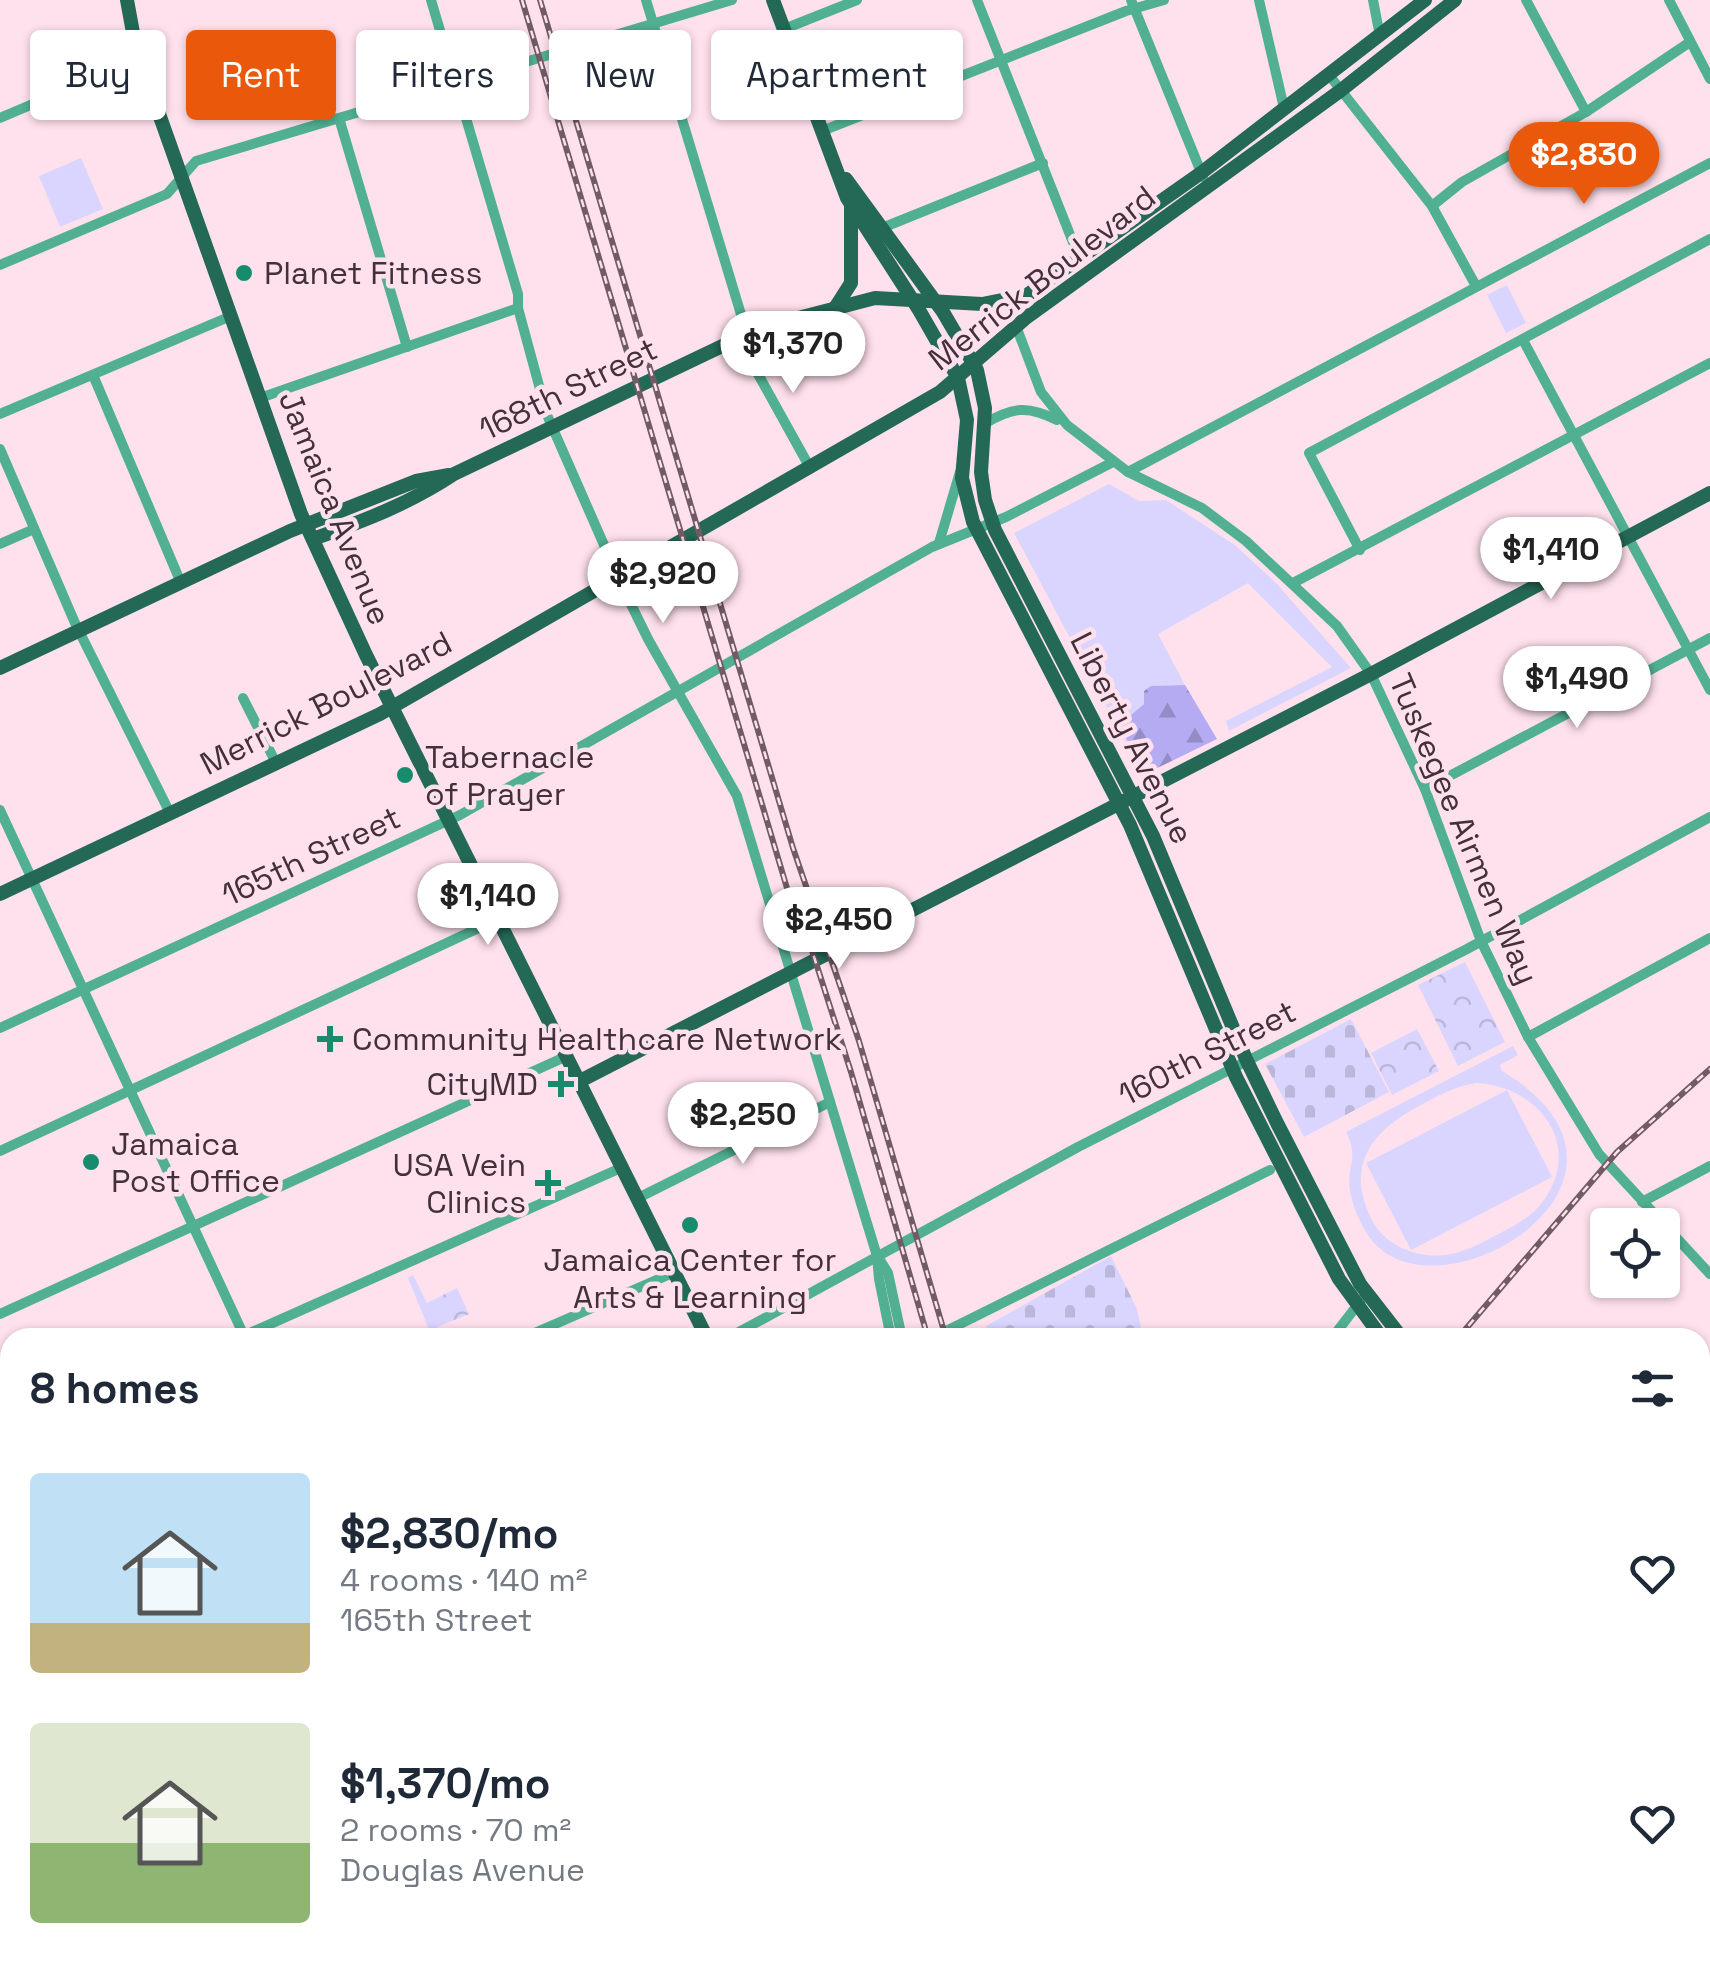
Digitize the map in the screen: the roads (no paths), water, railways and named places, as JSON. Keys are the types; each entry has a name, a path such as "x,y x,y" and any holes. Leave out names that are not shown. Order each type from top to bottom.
{"main road":[{"name":"Jamaica Avenue","path":"127,0 133,30"},
{"name":"Liberty Avenue","path":"772,0 851,205 958,378 966,412 962,464 965,498 976,528 1140,847 1328,1258 1361,1300 1391,1328"},
{"name":"Merrick Boulevard","path":"0,894 392,706 958,378 1016,326 1204,180 1284,108 1425,0"},
{"name":"Merrick Boulevard","path":"936,301 976,304 1015,299 1038,289 1340,91 1455,0"},
{"name":"Jamaica Avenue","path":"161,120 309,532 702,1328"},
{"name":"Liberty Avenue","path":"836,166 936,301 975,364 982,388 981,472 992,522 1133,796 1239,1064"},
{"path":"836,308 851,282 851,205"},
{"name":"168th Street","path":"309,532 384,514 454,474 742,334 875,298 936,301"},
{"name":"168th Street","path":"0,668 181,583 309,532 416,480 454,474"},
{"path":"580,1081 1371,674 1710,493"},
{"name":"Liberty Avenue","path":"1361,1300 1376,1328"}],"street":[{"path":"432,0 441,30"},
{"path":"646,0 741,315 742,347 809,466"},
{"path":"529,60 732,0"},
{"path":"784,29 857,0"},
{"path":"977,0 1080,260"},
{"path":"822,131 1133,5 1164,0"},
{"path":"1259,0 1284,108"},
{"path":"1373,0 1380,36"},
{"path":"1526,0 1586,112"},
{"path":"1669,0 1710,79"},
{"path":"1133,5 1204,180"},
{"path":"1432,206 1462,182 1586,112 1690,42"},
{"path":"1329,75 1432,206 1476,286"},
{"path":"0,118 30,105"},
{"path":"0,266 167,194 196,162 356,113"},
{"path":"339,118 407,347"},
{"path":"467,120 552,427 648,640 736,796 877,1256 889,1328"},
{"path":"882,228 1043,163"},
{"path":"1128,472 1710,163"},
{"path":"1360,550 1309,453 1710,239"},
{"path":"260,398 518,308"},
{"path":"0,414 231,316"},
{"name":"Tuskegee Airmen Way","path":"1016,326 1041,392 1067,425"},
{"path":"1522,340 1710,690"},
{"path":"1293,583 1710,363"},
{"path":"93,375 181,583"},
{"name":"Tuskegee Airmen Way","path":"984,424 1024,408 1067,425 1128,472 1202,508 1293,583 1336,626 1371,674 1425,788 1481,941 1528,1037 1599,1154 1710,1274"},
{"path":"0,449 79,631 170,813"},
{"name":"165th Street","path":"0,1028 448,820 940,543 992,522 1113,462"},
{"name":"Liberty Avenue","path":"940,543 962,464"},
{"path":"0,544 34,529"},
{"path":"1425,788 1710,638"},
{"path":"243,698 276,763"},
{"path":"0,810 239,1328"},
{"name":"160th Street","path":"746,1328 1710,817"},
{"path":"0,1151 498,919"},
{"path":"1528,1037 1710,938"},
{"path":"0,1314 567,1056"},
{"path":"638,1198 830,1102"},
{"path":"1642,1202 1710,1166"},
{"path":"263,1328 623,1167"},
{"path":"952,1328 1270,1170"},
{"path":"877,1256 888,1273 900,1328"},
{"path":"546,1328 674,1272"},
{"path":"1340,1328 1361,1300"}],"railway":[{"path":"522,0 798,925"},
{"path":"540,0 793,848 859,1041 943,1328"},
{"path":"799,910 925,1328"},
{"path":"1467,1328 1617,1152 1710,1069"}],"place":[{"name":"Planet Fitness","path":"244,273"},
{"name":"Tabernacle of Prayer","path":"405,775"},
{"name":"Community Healthcare Network","path":"330,1039"},
{"name":"CityMD","path":"561,1084"},
{"name":"Jamaica Post Office","path":"91,1162"},
{"name":"USA Vein Clinics","path":"548,1183"},
{"name":"Jamaica Center for Arts & Learning","path":"690,1225"}]}
